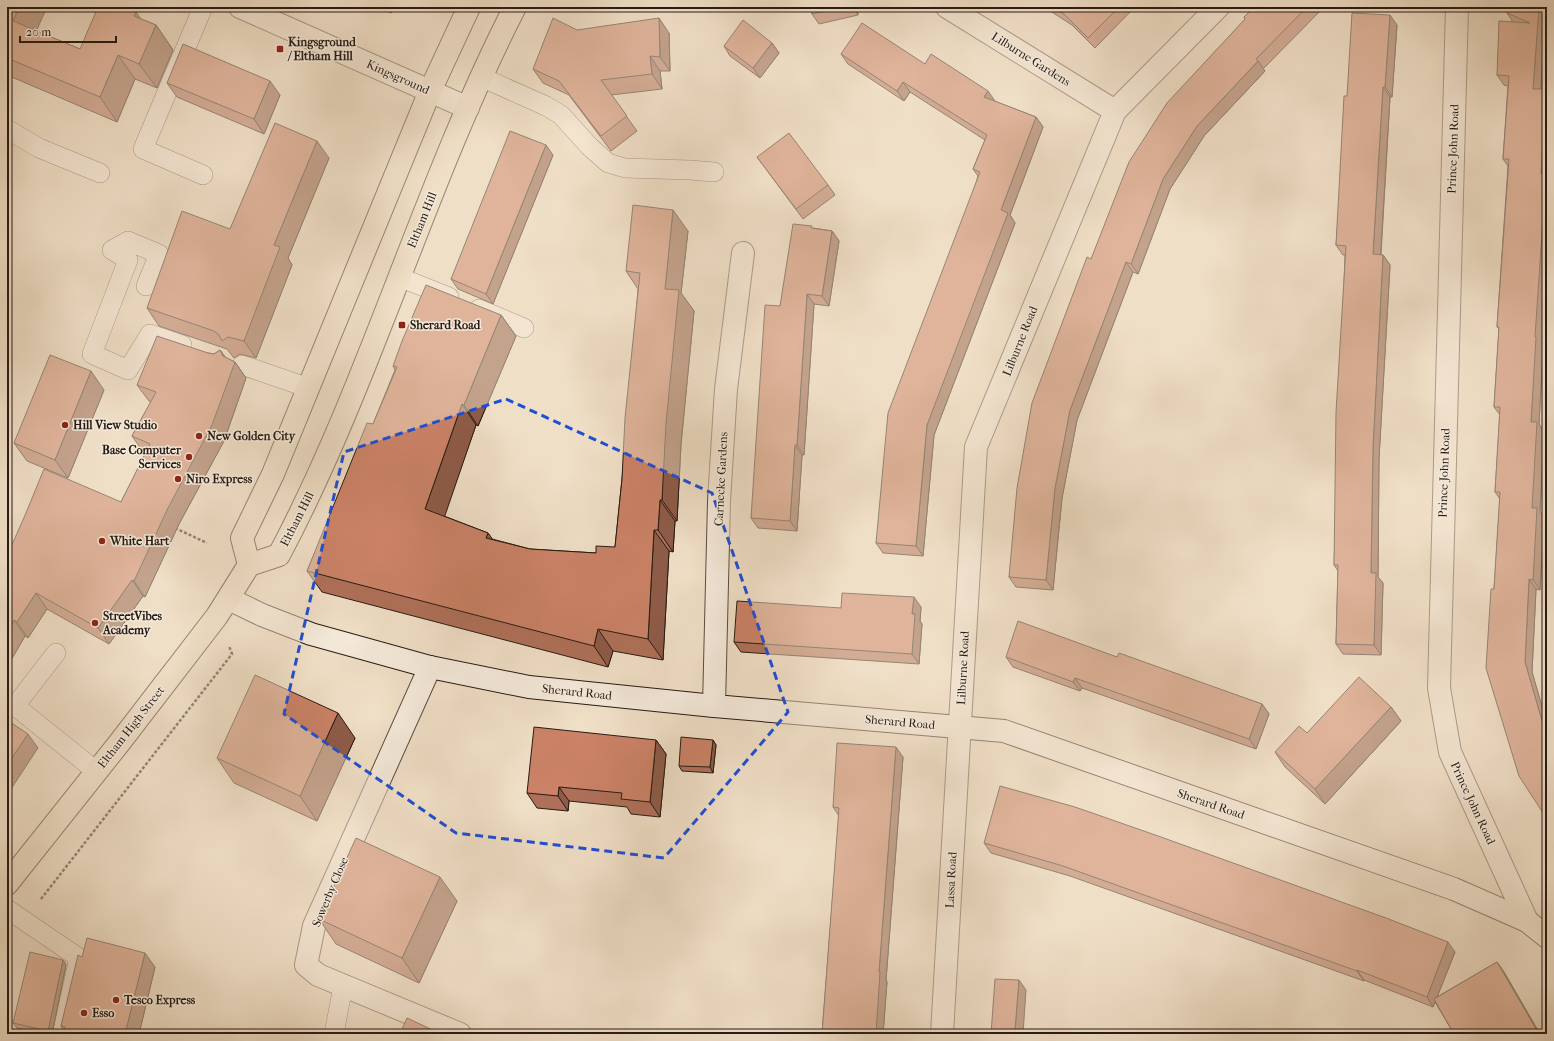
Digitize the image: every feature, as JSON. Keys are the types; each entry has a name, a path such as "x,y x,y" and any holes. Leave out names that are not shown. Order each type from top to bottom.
{"main road":[{"path":"249,565 242,538 273,474 430,91 469,7"},
{"name":"Eltham Hill","path":"249,565 279,555 304,509 445,162 481,77 515,7"},
{"name":"Eltham High Street","path":"9,878 96,771 223,607 249,565"}],"street":[{"name":"Kingsground","path":"240,7 468,108"},
{"name":"Lilburne Gardens","path":"947,7 1115,111"},
{"name":"Lilburne Road","path":"960,727 976,448 1115,111 1218,7"},
{"name":"Prince John Road","path":"1457,7 1439,688 1450,752 1527,921"},
{"name":"Carnecke Gardens","path":"714,706 719,501 726,389 744,253"},
{"name":"Sherard Road","path":"223,607 262,615 311,634 430,667 529,686 714,706 1004,731 1454,889 1527,921 1547,937"},
{"name":"Sowerby Close","path":"430,667 314,926 306,965 318,975 460,1034"},
{"name":"Lassa Road","path":"942,1034 960,727"}],"lane":[{"path":"203,7 143,149 203,175"},
{"path":"481,77 546,106 561,115 590,147 608,163 625,168 645,170 690,170 714,172"},
{"path":"7,129 39,148 100,173"},
{"path":"146,286 159,254 128,241 112,250 128,260 92,354 128,370 150,334 201,351"},
{"path":"399,277 524,328"},
{"path":"242,365 308,388"},
{"path":"56,653 15,706 96,771"},
{"path":"7,909 79,958 62,1034"},
{"path":"334,1034 343,986"}],"path":[{"path":"173,527 208,542"},
{"path":"24,921 232,654 223,607"}],"highlighted area":[{"path":"506,399 712,493 788,712 664,858 456,833 284,714 344,452"}],"building":[{"path":"7,7 19,7 13,21 80,49 98,7 123,7 136,12 134,16 156,25 139,64 118,55 100,97 7,58"},
{"path":"811,7 844,7 812,14"},
{"path":"1053,7 1119,7 1088,38 1065,15"},
{"path":"1254,7 1307,7 1256,59 1258,61 1197,126 1163,179 1131,264 1126,262 1070,410 1055,488 1046,580 1009,577 1017,488 1032,403 1087,257 1091,259 1129,162 1167,103 1245,19 1244,17"},
{"path":"1507,7 1539,7 1533,89 1546,89 1541,174 1546,174 1531,422 1537,422 1532,508 1537,508 1533,580 1529,579 1525,662 1547,738 1547,819 1519,776 1486,668 1491,589 1494,589 1500,492 1495,492 1500,407 1494,407 1499,327 1497,327 1509,159 1503,159 1509,76 1497,75 1499,21 1530,23 1507,13"},
{"path":"1352,13 1390,15 1385,87 1383,87 1373,254 1383,255 1373,448 1371,573 1376,573 1374,645 1336,644 1338,565 1334,565 1336,412 1346,246 1336,245 1344,96 1347,96"},
{"path":"553,18 577,30 659,18 660,57 650,56 652,74 601,80 627,116 601,136 559,81 533,69"},
{"path":"743,20 772,43 753,68 724,46"},
{"path":"862,23 925,64 931,54 988,91 984,97 1036,117 1001,210 1008,213 927,425 916,546 876,543 888,413 980,172 973,169 987,135 903,82 897,91 841,54"},
{"path":"183,44 270,81 254,119 167,83"},
{"path":"275,123 317,141 274,245 280,247 244,341 228,337 222,341 219,335 214,331 147,308 182,211 230,229"},
{"path":"510,131 546,145 486,294 451,279"},
{"path":"789,133 828,185 796,209 757,157"},
{"path":"633,205 673,210 665,289 679,290 666,423 662,500 660,500 658,530 654,530 648,639 598,629 594,646 307,571 367,423 373,424 397,367 393,366 426,285 501,315 464,405 462,404 425,509 488,533 486,538 530,549 596,553 596,546 615,547 622,479 625,418 640,273 626,271"},
{"path":"793,224 812,226 811,228 832,231 822,296 807,294 797,445 795,445 790,521 751,518 765,305 780,306"},
{"path":"157,336 208,353 214,354 220,350 223,356 235,362 212,425 168,508 134,581 132,580 98,628 36,593 17,622 14,620 7,632 7,556 44,469 121,502 150,444 132,436 156,392 137,385"},
{"path":"50,355 91,371 55,460 14,443"},
{"path":"842,593 914,597 912,614 915,614 912,654 734,642 737,601 841,608"},
{"path":"1018,621 1117,657 1119,653 1262,704 1249,739 1075,678 1073,682 1006,657"},
{"path":"255,675 338,713 300,796 217,758"},
{"path":"1359,677 1391,707 1315,789 1275,752 1299,726 1307,733"},
{"path":"7,720 28,734 7,765"},
{"path":"534,727 656,740 650,802 621,799 622,793 559,787 558,796 527,793"},
{"path":"681,737 713,740 710,767 679,766"},
{"path":"837,743 896,747 879,972 876,1034 822,1034 839,808 833,807"},
{"path":"1000,786 1075,807 1386,918 1448,942 1427,997 1357,970 1063,866 984,843"},
{"path":"356,838 440,877 402,958 319,919"},
{"name":"Tesco Express","path":"87,938 145,953 125,1034 64,1034 65,1027 61,1026 78,955 82,957"},
{"path":"30,952 63,960 48,1031 13,1023"},
{"path":"1497,962 1539,1034 1454,1034 1434,999"},
{"path":"995,979 1019,980 1015,1030 1055,1034 991,1034"},
{"path":"407,1018 441,1034 400,1034"}],"place":[{"name":"Kingsground / Eltham Hill","path":"280,49"},
{"name":"Sherard Road","path":"402,325"},
{"name":"Hill View Studio","path":"65,425"},
{"name":"New Golden City","path":"199,436"},
{"name":"Base Computer Services","path":"189,457"},
{"name":"Niro Express","path":"178,479"},
{"name":"White Hart","path":"102,541"},
{"name":"StreetVibes Academy","path":"95,623"},
{"name":"Tesco Express","path":"116,1000"},
{"name":"Esso","path":"84,1013"}]}
